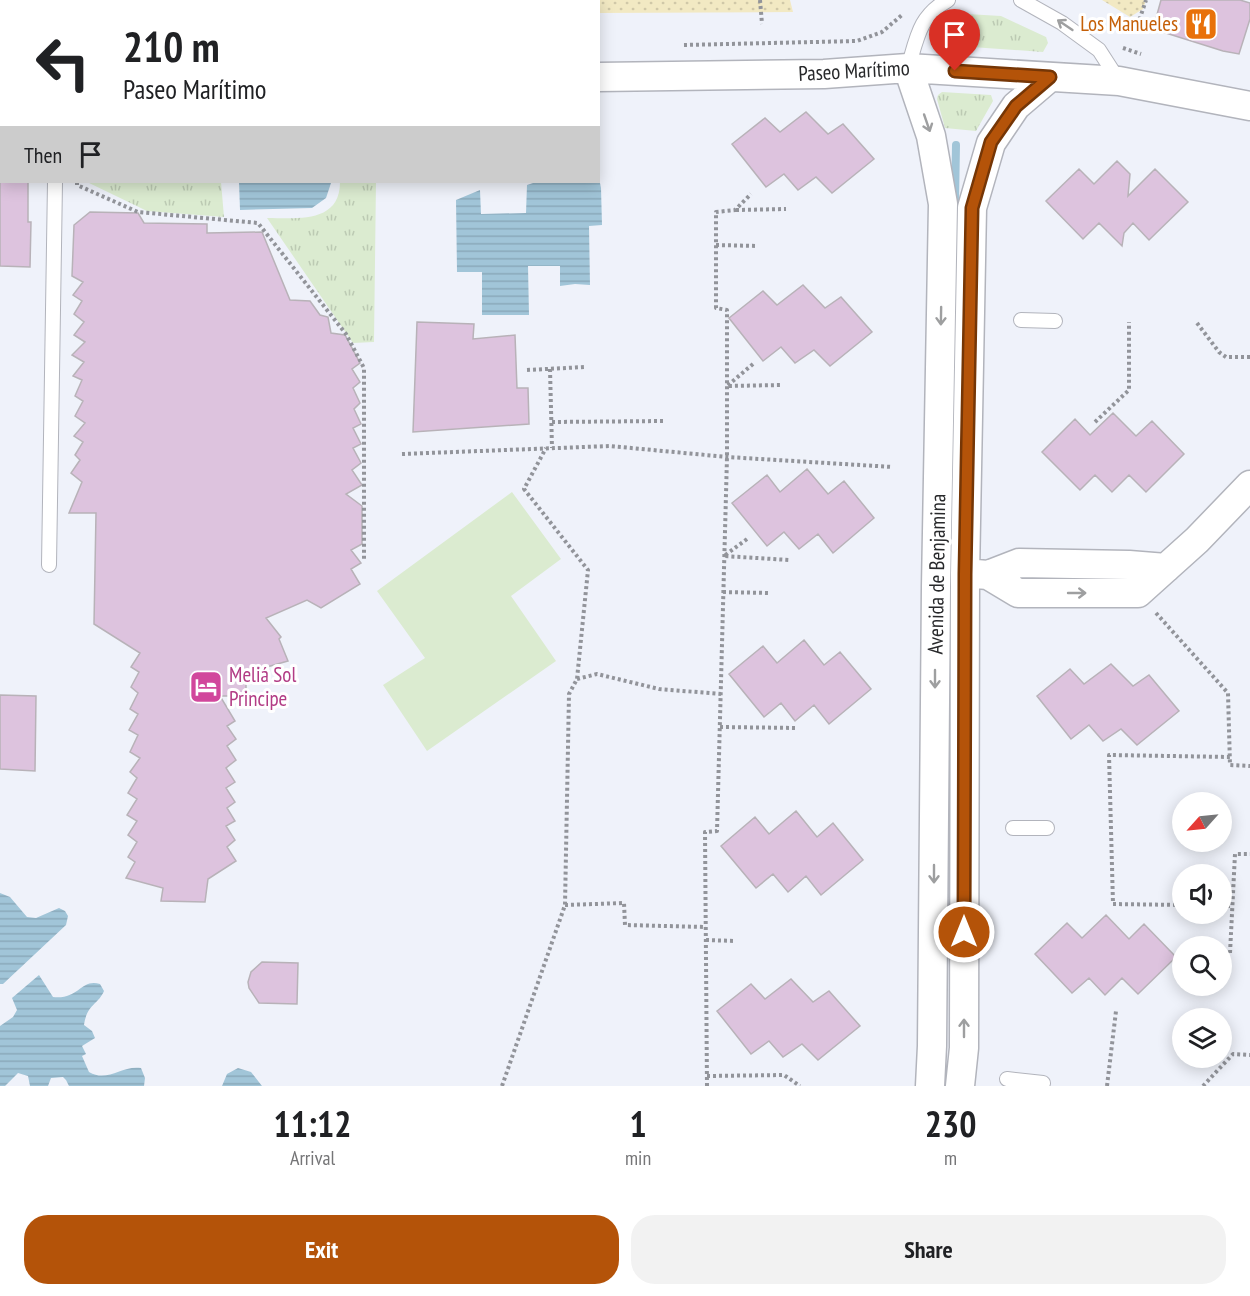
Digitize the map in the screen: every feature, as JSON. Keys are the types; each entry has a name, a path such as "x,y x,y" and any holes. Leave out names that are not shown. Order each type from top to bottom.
{"street":[{"name":"Paseo Marítimo","path":"600,78 824,74 908,68 1119,81 1250,106"},
{"name":"Avenida de Benjamina","path":"908,68 931,136 944,204 936,587 930,1086"},
{"name":"Avenida de Benjamina","path":"960,1086 964,1048 977,574 972,208 991,142 1016,106 1050,77"},
{"path":"977,574 1018,593 1138,593 1197,540 1250,485"},
{"path":"977,574 1019,563 1129,564 1166,568"}],"lane":[{"path":"908,68 922,22 948,0"},
{"path":"1021,0 1062,23 1099,50 1119,81"},
{"path":"49,565 55,183"},
{"path":"1021,320 1055,321"},
{"path":"1018,593 1019,563"},
{"path":"1013,828 1047,828"},
{"path":"1007,1079 1042,1083"}],"path":[{"path":"760,0 762,24"},
{"path":"1131,28 1140,18 1146,0"},
{"path":"679,45 857,40 882,32 910,8"},
{"path":"1122,48 1143,55"},
{"path":"76,183 138,212 258,222 346,334 364,368 364,560"},
{"path":"735,210 751,194"},
{"path":"707,1086 705,832 717,831 727,457 727,310 716,308 716,212 786,209"},
{"path":"716,245 758,246"},
{"path":"1095,422 1129,390 1129,322"},
{"path":"1197,323 1219,352 1226,357 1250,357"},
{"path":"727,386 753,364"},
{"path":"527,370 585,367"},
{"path":"550,369 552,448"},
{"path":"727,386 781,385"},
{"path":"552,422 664,421"},
{"path":"402,454 610,446 727,457 892,467"},
{"path":"502,1086 565,905 569,694 577,679 588,570 524,489 546,448"},
{"path":"724,556 747,539"},
{"path":"724,556 789,560"},
{"path":"723,591 768,593"},
{"path":"1138,593 1228,693 1230,765 1250,766"},
{"path":"577,679 597,674 659,688 721,694"},
{"path":"720,727 798,728"},
{"path":"1172,905 1113,904 1109,755 1230,757"},
{"path":"1231,936 1235,854 1250,854"},
{"path":"565,905 624,903 625,925 706,927"},
{"path":"706,940 735,941"},
{"path":"1107,1086 1116,1011"},
{"path":"1203,1086 1233,1054 1250,1055"},
{"path":"707,1076 784,1075 800,1086"}],"green space":[{"path":"967,14 1001,16 1046,37 1048,43 1043,52 943,45 943,31 950,18"},
{"path":"942,92 991,95 993,101 976,131 945,128 937,99"},
{"path":"89,183 221,183 224,217 147,211"},
{"path":"340,183 376,183 374,342 353,343 267,218 314,216 325,212 338,196"},
{"path":"512,492 561,559 511,596 556,661 427,751 383,685 425,658 377,591"}],"sand":[{"path":"600,0 790,0 793,12 600,13"},
{"path":"1102,0 1146,0 1143,9 1130,17"}],"water":[{"path":"239,183 331,183 326,198 312,208 240,210"},
{"path":"533,183 600,183 602,225 589,226 590,285 560,286 560,266 528,266 529,315 482,315 482,272 457,272 456,200 480,190 481,214 526,213 527,185"},
{"path":"0,893 10,897 27,917 36,918 59,908 68,916 66,925 3,984 0,984"},
{"path":"39,975 53,997 69,995 88,984 100,984 104,991 90,1009 84,1025 92,1031 95,1038 82,1046 86,1054 82,1056 89,1072 96,1075 109,1075 127,1069 141,1068 145,1078 144,1086 69,1086 63,1077 51,1078 48,1086 30,1086 28,1076 18,1073 5,1086 0,1086 0,1026 13,1017 17,1010 12,998"},
{"path":"238,1068 251,1072 262,1086 222,1086 227,1074"}],"building":[{"name":"Los Manueles","path":"1161,0 1240,0 1250,3 1250,19 1239,54 1153,29"},
{"path":"806,112 828,134 843,124 874,159 832,193 816,177 798,190 784,174 766,187 732,144 765,118 780,132"},
{"path":"1117,161 1130,174 1128,196 1155,169 1188,202 1149,240 1133,223 1124,233 1122,246 1099,223 1083,239 1046,201 1079,169 1094,184"},
{"path":"0,183 28,183 28,222 31,222 30,267 0,266"},
{"path":"90,212 138,213 144,223 207,224 207,233 262,232 290,300 310,301 320,315 328,317 331,333 345,335 360,363 352,369 360,382 353,388 360,403 354,409 361,424 353,428 361,444 353,448 361,463 352,470 362,485 346,494 362,506 362,544 351,550 361,563 351,569 360,584 321,608 307,600 266,618 281,637 279,639 288,661 260,669 257,675 246,675 246,696 220,696 235,721 227,726 236,739 227,746 236,760 226,768 235,782 226,788 235,802 227,808 235,821 226,826 235,840 227,847 236,861 208,879 205,902 161,901 163,888 126,878 135,862 128,857 137,842 128,835 137,821 127,815 137,799 128,793 137,778 130,772 140,758 130,752 138,735 129,730 138,714 130,709 138,693 131,687 139,672 131,667 140,653 94,624 96,513 69,513 82,482 71,473 80,460 75,455 83,442 74,436 85,423 75,416 83,401 75,396 82,380 73,376 84,362 72,355 85,342 74,335 84,322 74,314 82,301 73,295 83,282 72,276 74,225"},
{"path":"803,285 825,308 841,297 872,332 830,366 814,350 795,363 781,347 763,361 729,318 763,291 777,305"},
{"path":"417,322 474,324 473,339 515,335 517,388 528,388 529,424 413,432"},
{"path":"1113,413 1136,436 1152,421 1184,454 1146,492 1129,475 1112,492 1095,475 1080,490 1042,452 1075,419 1090,435"},
{"path":"807,469 828,494 844,481 874,518 833,553 818,534 799,549 784,532 767,546 732,503 767,475 780,492"},
{"path":"804,640 824,665 840,652 871,689 829,724 814,705 795,721 781,703 764,717 729,674 763,646 777,663"},
{"path":"1111,664 1133,686 1149,675 1179,711 1137,745 1121,729 1103,741 1089,725 1071,739 1037,696 1070,669 1084,684"},
{"path":"0,695 36,696 35,771 0,769"},
{"path":"796,811 817,837 833,823 863,860 821,895 806,876 788,892 773,874 756,888 721,846 755,817 769,834"},
{"path":"1106,915 1129,939 1144,924 1172,953 1172,961 1138,994 1122,978 1105,995 1089,978 1072,993 1035,954 1067,923 1082,938"},
{"path":"262,962 298,963 297,1004 259,1003 249,988 248,982 251,972"},
{"path":"791,979 813,1002 829,991 860,1026 818,1060 802,1044 783,1057 769,1041 751,1054 717,1011 751,984 765,999"}],"waterway":[{"path":"955,202 956,145"}],"place":[{"name":"Los Manueles","path":"1201,24"},
{"name":"Meliá Sol Principe","path":"206,687"}],"route":[{"path":"955,71 1050,77 1016,106 991,142 972,208 965,574 964,932"}]}
